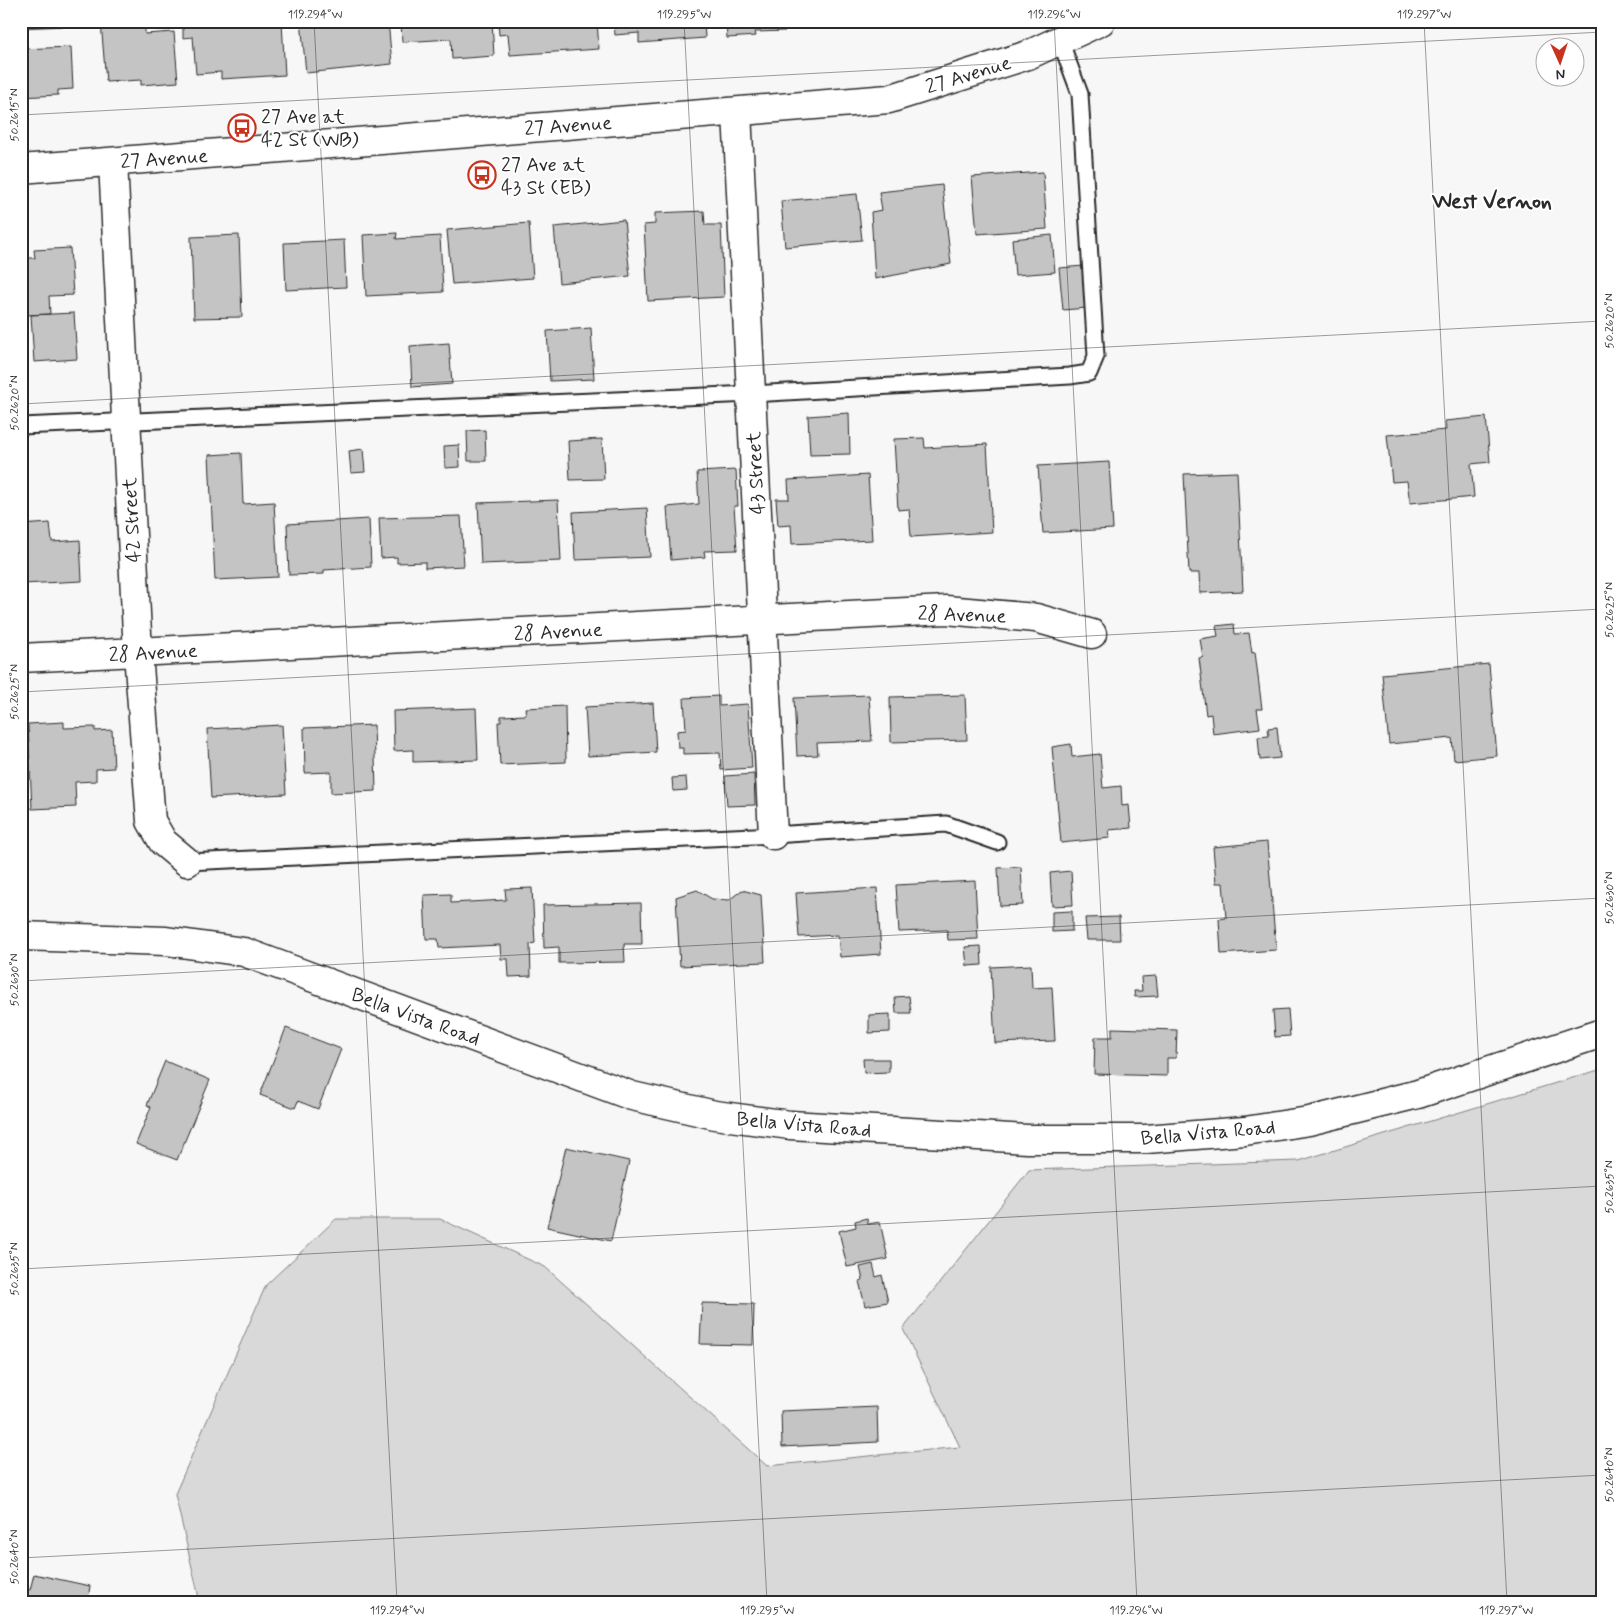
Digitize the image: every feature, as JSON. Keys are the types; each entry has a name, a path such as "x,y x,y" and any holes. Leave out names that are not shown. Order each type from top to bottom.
{"street":[{"name":"27 Avenue","path":"21,169 889,99 1028,55 1100,21"},
{"name":"43 Street","path":"736,112 773,834"},
{"name":"42 Street","path":"113,162 138,653 151,821 163,842 187,862"},
{"name":"28 Avenue","path":"21,658 946,610 1036,618 1092,634"},
{"name":"Bella Vista Road","path":"21,936 166,941 244,952 632,1096 716,1115 800,1126 1027,1139 1146,1139 1245,1131 1309,1121 1418,1094 1602,1033"}],"lane":[{"path":"21,426 750,394 1070,376 1089,373 1096,356 1080,94 1060,40"},
{"path":"187,862 946,824 997,842"}],"shaded area":[{"path":"1602,1069 1602,1602 200,1602 175,1494 266,1285 336,1219 440,1219 545,1267 767,1466 960,1447 903,1329 1029,1170 1299,1161"}],"building":[{"path":"21,21 66,21 66,26 21,28"},
{"path":"145,21 145,34 174,32 178,82 141,85 141,80 106,82 101,22"},
{"path":"183,21 232,21 232,25 282,22 285,75 221,79 221,72 196,74 193,37 183,38"},
{"path":"301,21 388,21 392,64 306,73"},
{"path":"401,21 492,21 494,56 452,59 451,39 402,42"},
{"path":"498,21 597,21 599,49 510,55 508,34 499,35"},
{"path":"614,21 704,21 705,38 639,43 639,33 615,35"},
{"path":"726,21 806,21 806,23 785,24 785,31 755,32 756,36 727,38"},
{"path":"71,47 73,89 58,90 58,95 21,97 21,49"},
{"path":"1043,172 1047,229 977,234 972,177"},
{"path":"942,185 951,264 875,279 871,212 882,210 879,192"},
{"path":"857,194 862,240 785,247 781,201"},
{"path":"704,211 705,225 721,225 724,297 648,301 644,225 655,224 655,213"},
{"path":"624,220 630,276 559,283 554,227"},
{"path":"529,223 533,278 452,284 447,230"},
{"path":"397,233 396,239 440,236 443,292 366,296 363,235"},
{"path":"239,235 242,317 194,318 191,237"},
{"path":"1052,235 1055,272 1015,275 1012,239"},
{"path":"344,240 346,287 286,290 284,243"},
{"path":"70,248 73,295 49,296 50,314 21,315 21,258 35,258 34,250"},
{"path":"1084,266 1087,308 1063,310 1059,268"},
{"path":"74,313 77,359 34,362 31,315"},
{"path":"591,328 594,379 550,381 547,331"},
{"path":"449,343 452,384 412,387 410,346"},
{"path":"849,413 850,454 810,455 808,416"},
{"path":"1486,417 1490,462 1471,464 1474,497 1410,503 1407,481 1392,482 1387,435 1446,430 1445,421"},
{"path":"485,430 486,461 468,461 467,431"},
{"path":"924,438 925,448 987,444 992,532 911,537 909,509 898,510 894,439"},
{"path":"602,439 604,479 570,480 568,441"},
{"path":"459,445 460,467 445,468 444,446"},
{"path":"363,449 365,472 351,473 349,451"},
{"path":"241,453 243,504 274,502 278,577 215,580 209,455"},
{"path":"1109,462 1113,529 1043,533 1038,466"},
{"path":"736,470 738,506 734,506 737,550 704,551 705,557 671,560 667,507 699,504 697,472"},
{"path":"1237,472 1243,591 1200,593 1199,573 1189,573 1184,474"},
{"path":"868,475 872,540 792,544 791,525 778,526 776,499 789,499 788,480"},
{"path":"558,500 561,561 481,564 478,503"},
{"path":"647,508 650,557 575,560 573,512"},
{"path":"461,516 464,566 425,568 425,562 397,563 397,557 381,558 379,518"},
{"path":"369,519 371,567 324,570 324,574 289,575 287,524"},
{"path":"50,523 52,542 80,540 82,581 22,584 21,525"},
{"path":"1234,624 1235,634 1249,633 1252,653 1255,652 1262,709 1257,709 1260,728 1213,734 1211,714 1206,715 1199,658 1203,657 1200,639 1218,636 1216,626"},
{"path":"1489,664 1497,756 1454,760 1452,738 1389,744 1382,674"},
{"path":"869,695 872,741 817,743 818,755 797,756 794,698"},
{"path":"965,695 967,740 891,742 890,697"},
{"path":"719,696 719,706 748,704 752,768 721,770 720,753 683,754 683,748 678,748 677,731 686,730 684,698"},
{"path":"653,703 656,752 588,756 585,707"},
{"path":"565,706 566,762 500,765 498,722 501,722 501,716 526,715 525,708"},
{"path":"476,708 478,760 413,762 413,750 394,751 393,711"},
{"path":"64,722 64,728 95,727 95,731 112,730 114,768 96,769 96,781 75,782 76,807 32,809 28,724"},
{"path":"282,725 286,794 211,798 207,729"},
{"path":"374,725 376,791 331,793 331,772 305,773 304,728"},
{"path":"1277,727 1280,758 1260,760 1258,737 1269,736 1268,728"},
{"path":"1071,744 1072,757 1100,754 1103,788 1121,786 1122,806 1129,805 1131,828 1109,830 1110,838 1061,843 1052,747"},
{"path":"754,774 755,805 727,806 725,776"},
{"path":"686,777 687,790 673,791 672,778"},
{"path":"1267,842 1276,950 1221,954 1219,919 1226,918 1223,883 1216,883 1213,847"},
{"path":"1021,867 1023,905 1000,906 998,868"},
{"path":"1071,871 1073,905 1052,906 1050,873"},
{"path":"975,881 978,939 948,940 947,930 899,932 896,885"},
{"path":"532,888 535,943 530,944 531,976 509,977 508,959 501,959 500,945 439,948 438,939 426,939 424,895 451,894 451,903 506,900 505,889"},
{"path":"877,888 881,954 840,957 838,935 799,937 796,893"},
{"path":"697,890 712,899 729,900 742,890 761,895 765,962 680,966 676,897"},
{"path":"641,903 642,944 624,944 625,962 559,963 559,947 544,948 543,905"},
{"path":"1072,911 1072,931 1052,932 1052,912"},
{"path":"1119,917 1120,940 1087,940 1085,918"},
{"path":"981,946 982,965 967,966 965,947"},
{"path":"1031,965 1032,988 1052,987 1055,1041 995,1043 991,967"},
{"path":"1156,976 1158,996 1135,997 1134,991 1142,991 1141,977"},
{"path":"909,996 911,1013 896,1013 895,997"},
{"path":"1288,1009 1290,1036 1275,1037 1273,1010"},
{"path":"890,1014 890,1032 869,1033 869,1015"},
{"path":"286,1028 341,1049 318,1109 298,1101 295,1108 260,1095"},
{"path":"1112,1028 1177,1030 1176,1058 1167,1058 1167,1076 1094,1074 1095,1037 1112,1037"},
{"path":"863,1059 889,1059 889,1072 864,1073"},
{"path":"165,1061 210,1080 177,1160 136,1144 151,1107 147,1105"},
{"path":"566,1147 629,1161 611,1241 547,1227"},
{"path":"867,1218 868,1224 880,1222 888,1259 847,1267 839,1231 856,1227 855,1221"},
{"path":"873,1264 876,1277 882,1275 888,1302 865,1306 859,1281 863,1280 860,1267"},
{"path":"702,1303 754,1304 753,1345 700,1344"},
{"path":"877,1407 878,1442 782,1447 781,1411"},
{"path":"34,1574 90,1586 88,1599 103,1602 21,1602 21,1588 30,1590"}],"place":[{"name":"27 Ave at 42 St (WB)","path":"242,128"},
{"name":"27 Ave at 43 St (EB)","path":"482,175"}],"district":[{"name":"West Vernon","path":"1492,200"}]}
